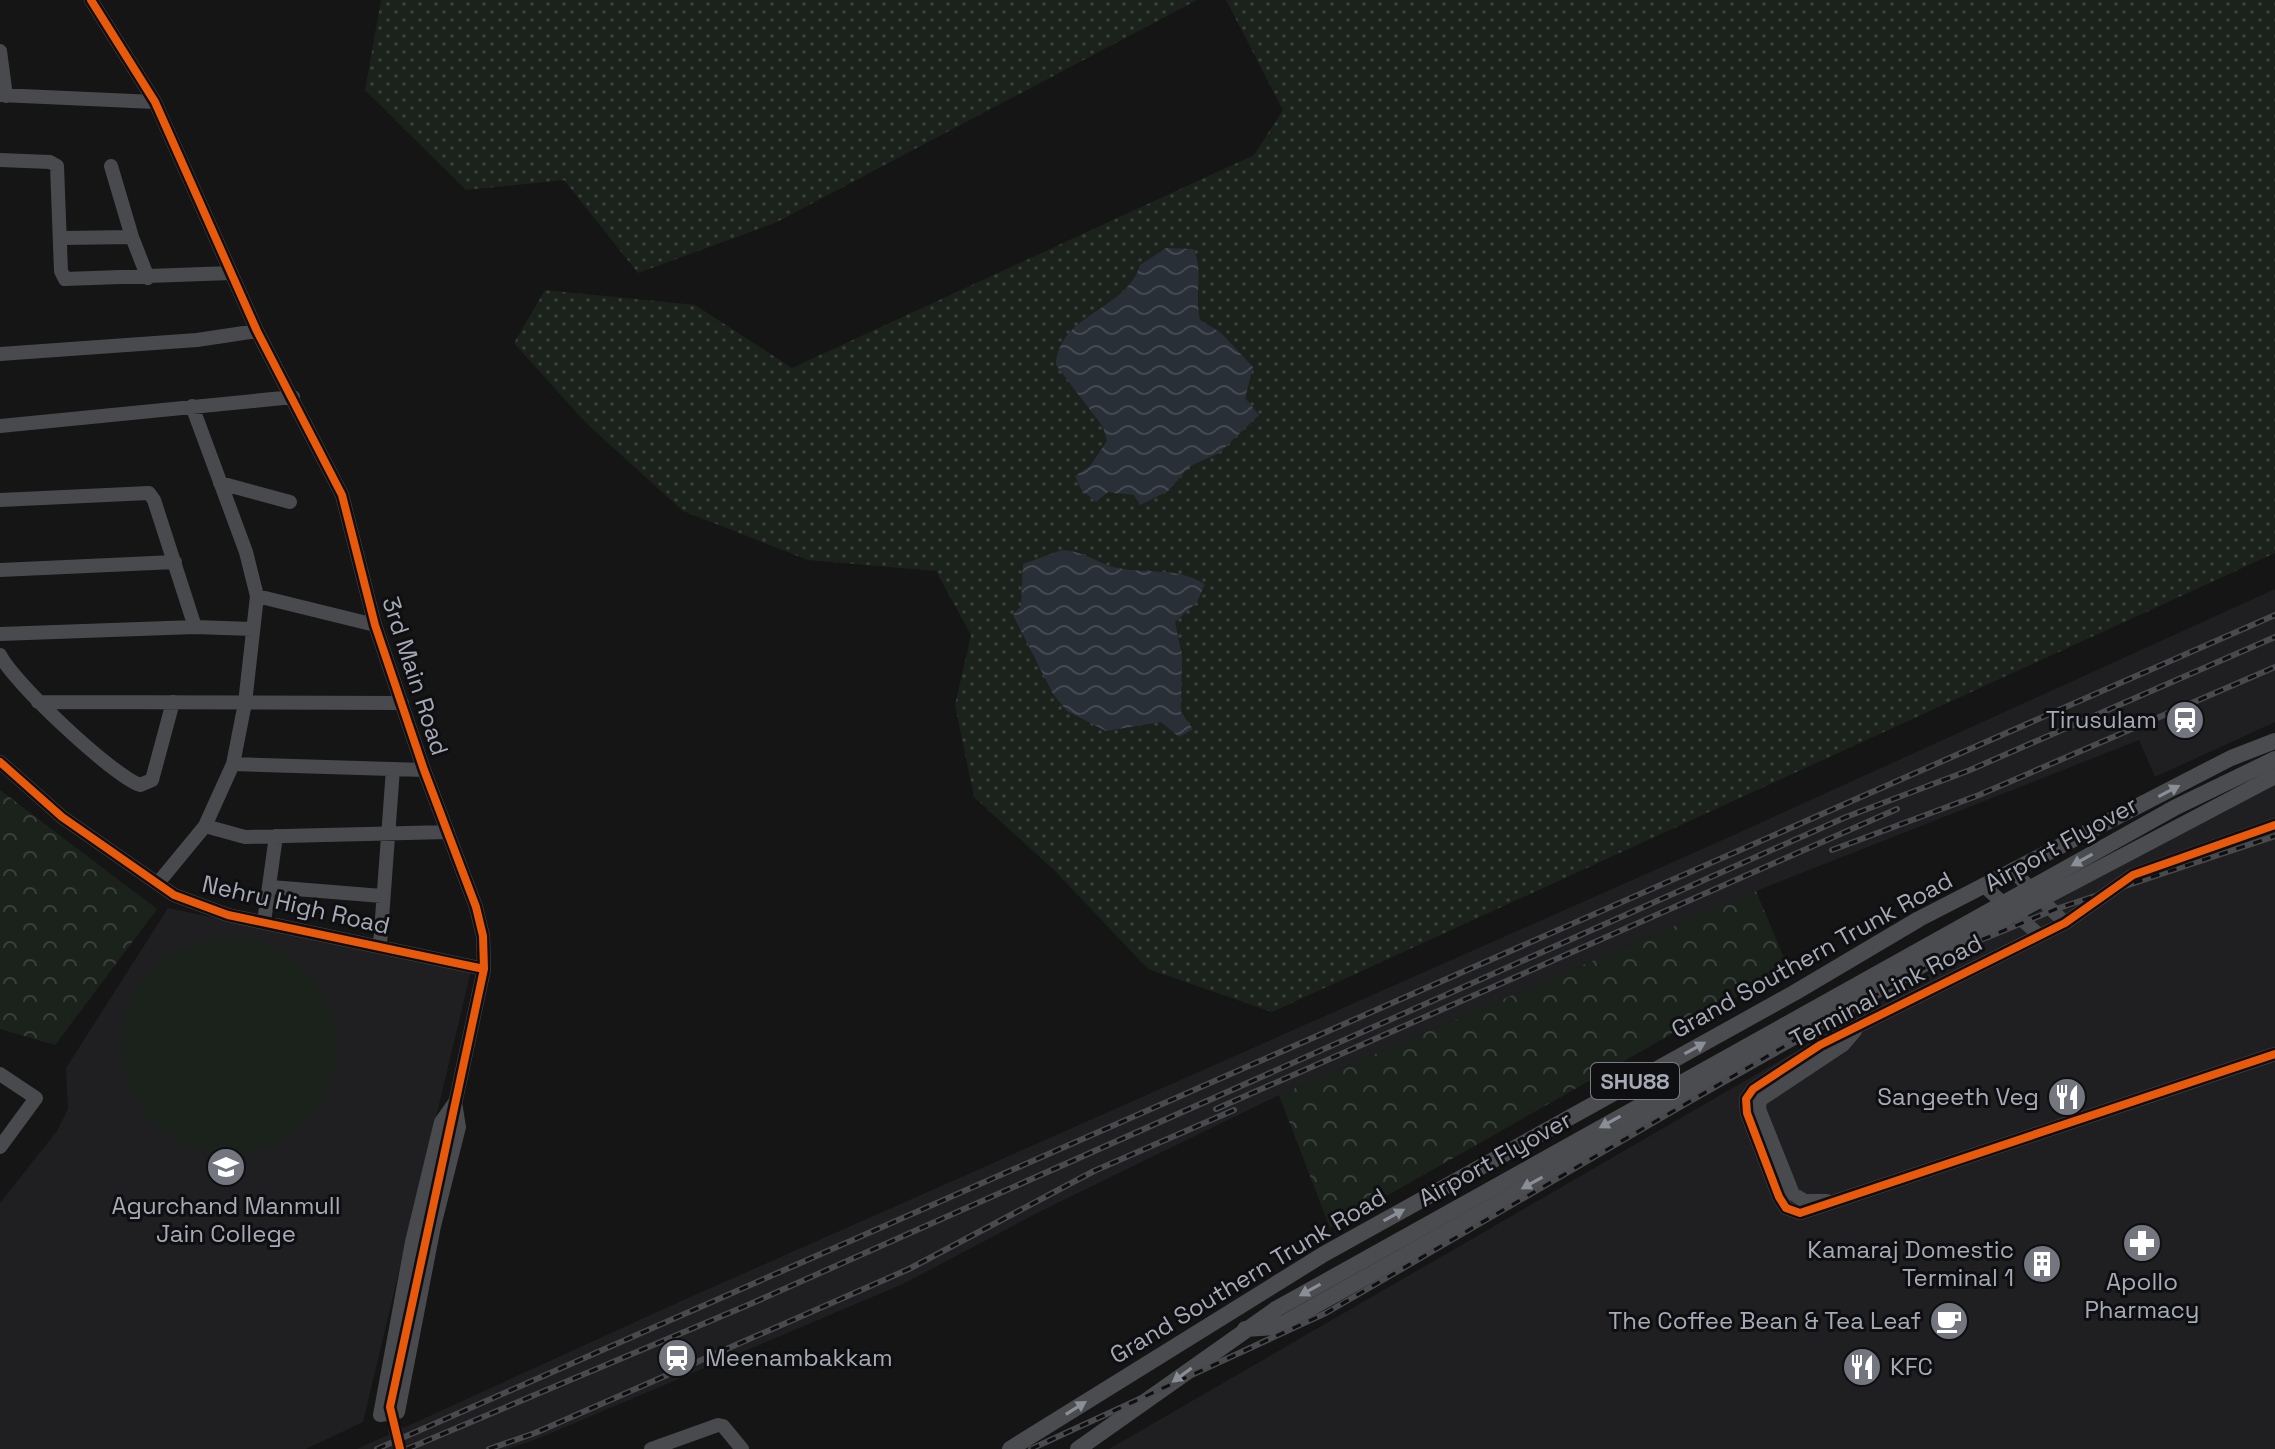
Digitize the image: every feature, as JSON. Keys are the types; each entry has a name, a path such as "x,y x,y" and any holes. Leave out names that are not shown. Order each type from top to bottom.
{"main road":[{"name":"Grand Southern Trunk Road","path":"1010,1449 1324,1254 1794,993 1919,919 2231,758 2275,741"},
{"name":"Airport Flyover","path":"1245,1329 2148,823 2275,759"},
{"path":"1245,1329 1277,1327 2015,913 2275,776"},
{"name":"Grand Southern Trunk Road","path":"1078,1449 1245,1329"}],"street":[{"name":"3rd Main Road","path":"91,0 155,102 257,331 342,495 375,625 424,770 476,907 483,936 484,969 390,1407"},
{"path":"0,51 3,95 155,102"},
{"path":"0,160 50,162 59,170 63,238 61,271 65,279 231,273"},
{"path":"111,166 148,278"},
{"path":"63,238 132,237"},
{"path":"0,354 197,340 257,331"},
{"path":"0,426 293,397"},
{"path":"158,883 205,826 233,764 245,703 257,596 246,552 192,406"},
{"path":"220,483 290,502"},
{"path":"0,500 149,493 195,627"},
{"path":"0,570 175,562"},
{"path":"257,596 375,625"},
{"path":"0,634 195,627 252,629"},
{"path":"0,655 4,674 140,785 152,780 173,702"},
{"path":"38,702 402,703"},
{"name":"Nehru High Road","path":"0,762 62,817 174,895 264,922 484,969"},
{"path":"233,764 424,770"},
{"path":"380,945 393,769"},
{"name":"Terminal Link Road","path":"2275,825 2133,875 2065,923 1820,1045 1760,1083 1746,1099 1747,1113 1779,1197 1786,1208 1800,1213 2275,1054"},
{"path":"205,826 233,836 448,832"},
{"path":"264,922 276,836"},
{"path":"2014,872 2065,923"},
{"path":"271,887 382,896"},
{"path":"1985,887 2038,934"},
{"path":"1861,1025 1843,1045 1760,1100 1759,1109 1765,1127 1793,1194 1805,1201 1824,1202 2275,1047"},
{"path":"0,1074 36,1098 0,1147"},
{"path":"455,1102 459,1127 434,1226 398,1412 380,1415 420,1207 441,1122 455,1102"},
{"path":"651,1449 718,1425 723,1426 742,1449"}],"shaded area":[{"path":"2275,589 2275,722 2155,777 2139,740 1756,891 1279,1095 1047,1208 903,1284 537,1439 508,1449 357,1449 679,1302 1727,838"},
{"path":"2275,782 2275,1449 1109,1449 2232,799"},
{"name":"Agurchand Manmull Jain College","path":"168,908 471,971 363,1422 306,1449 0,1449 0,1203 57,1131 68,1109 66,1068"}],"green space":[{"path":"381,0 1197,0 775,223 638,273 564,180 466,190 365,90"},
{"path":"1226,0 2275,0 2275,553 1272,1012 1148,969 1054,870 974,797 955,705 971,635 936,571 808,560 683,511 586,423 514,343 545,290 695,305 792,368 1254,155 1283,110"},
{"path":"0,790 157,909 55,1045 0,1029"},
{"path":"1756,891 1788,968 1330,1228 1279,1095"},
{"path":"229,938 250,940 270,947 305,970 328,1005 335,1025 335,1067 328,1087 305,1122 270,1145 250,1152 229,1154 208,1152 188,1145 153,1122 130,1087 123,1067 121,1046 123,1025 130,1005 153,970 188,947 208,940"}],"water":[{"path":"1166,248 1193,249 1198,264 1200,320 1220,332 1253,367 1245,398 1259,415 1219,453 1190,466 1168,491 1140,505 1134,495 1108,492 1096,502 1081,489 1075,476 1090,466 1107,441 1103,427 1056,365 1060,348 1068,334 1080,323 1122,292 1133,280 1140,265"},
{"path":"1062,550 1122,569 1182,575 1205,584 1197,602 1175,622 1182,656 1181,712 1193,729 1179,737 1161,722 1106,731 1067,711 1053,694 1013,615 1021,606 1023,564"}],"tunnel":[{"path":"390,1407 400,1449"}],"railway":[{"path":"377,1449 2275,615"},
{"path":"407,1449 748,1305 1846,817 1970,770 2275,637"},
{"path":"1832,850 1979,795 2275,667"},
{"path":"1216,1109 1897,809"},
{"path":"1031,1449 1326,1313 1802,1036 1959,949 2056,909 2275,836"},
{"path":"489,1449 535,1433 909,1269 1094,1171 1234,1110"}],"cycle path":[{"path":"91,0 155,102 257,331 342,495 375,625 424,770 476,907 483,936 484,969 390,1407 400,1449"},
{"path":"0,762 62,817 174,895 228,915 484,969"},
{"path":"2275,825 2133,875 2065,923 1820,1045 1753,1089 1746,1099 1747,1113 1779,1197 1786,1208 1800,1213 2275,1054"}],"place":[{"name":"Tirusulam","path":"2185,720"},
{"name":"Sangeeth Veg","path":"2067,1097"},
{"name":"Agurchand Manmull Jain College","path":"226,1167"},
{"name":"Apollo Pharmacy","path":"2142,1243"},
{"name":"Kamaraj Domestic Terminal 1","path":"2042,1264"},
{"name":"The Coffee Bean & Tea Leaf","path":"1949,1321"},
{"name":"Meenambakkam","path":"677,1358"},
{"name":"KFC","path":"1862,1367"}]}
